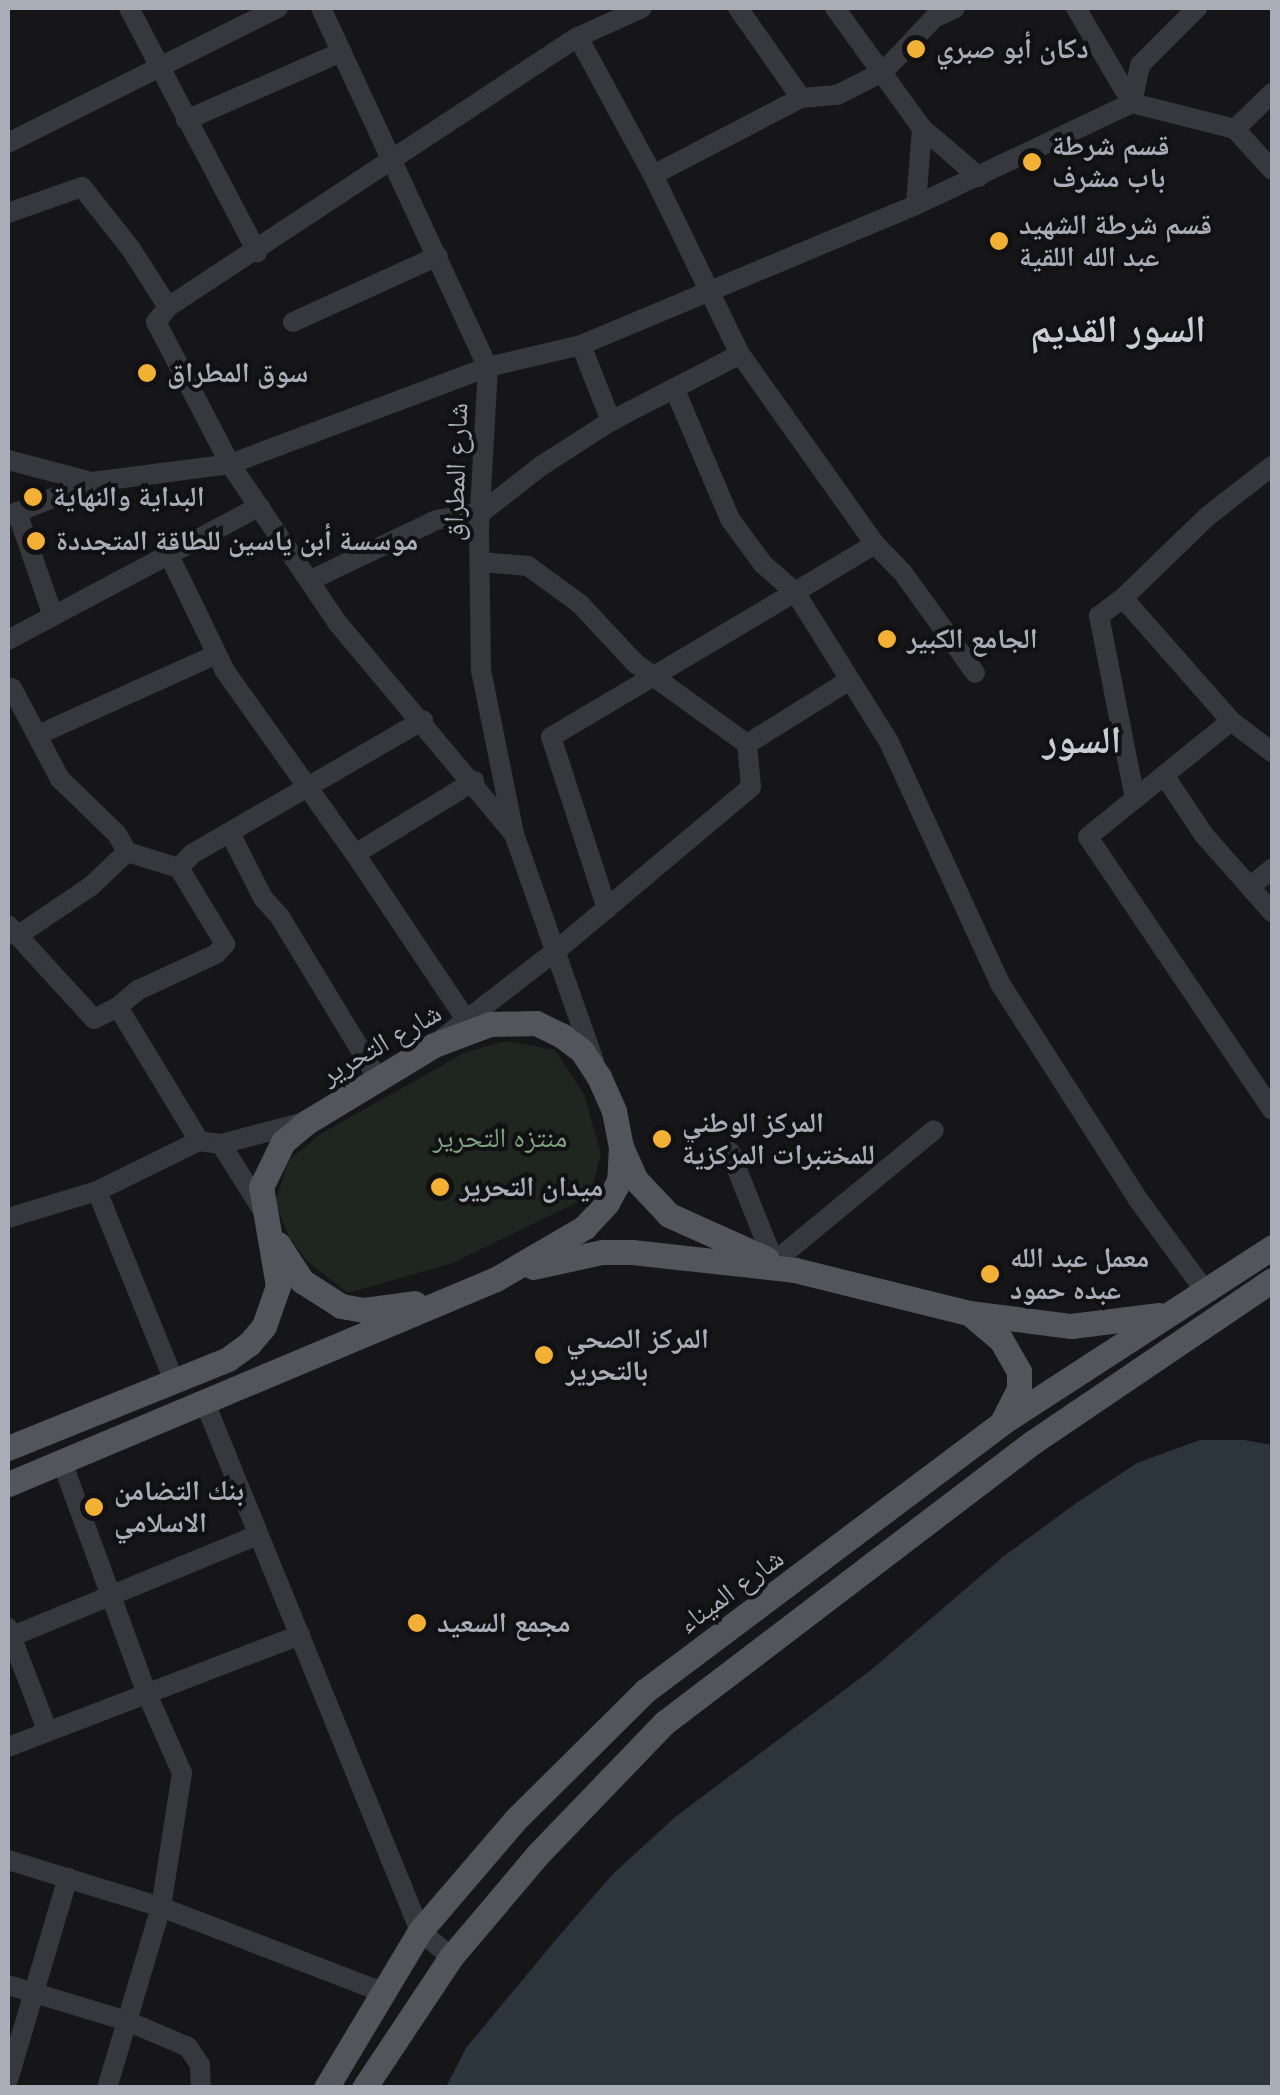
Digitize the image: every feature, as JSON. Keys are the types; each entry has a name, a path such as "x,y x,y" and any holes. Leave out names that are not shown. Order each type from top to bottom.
{"main road":[{"name":"شارع التحرير","path":"8,1448 228,1359 249,1344 264,1326 278,1286 262,1187 283,1142 307,1122 468,1024 536,1024 582,1051 599,1076 621,1146 619,1181 608,1203 585,1226 496,1278 8,1484"},
{"path":"621,1146 636,1180 669,1216 784,1266 969,1314 1070,1326 1169,1314"},
{"path":"264,1212 286,1260 302,1281 341,1306 388,1308 460,1294"},
{"name":"شارع الميناء","path":"326,2088 420,1932 515,1820 645,1691 1002,1422 1272,1247"},
{"path":"496,1278 602,1252 784,1266"},
{"path":"364,2088 451,1957 538,1854 664,1722 1033,1442 1272,1280"},
{"path":"969,1314 1001,1340 1019,1372 1014,1403 1002,1422"}],"street":[{"path":"128,8 257,252"},
{"path":"8,144 278,8"},
{"path":"320,8 488,367 581,345 710,294 978,177 1132,103 1235,129 1272,170"},
{"path":"514,834 423,720 337,622 230,464 156,322 168,308 578,37 642,8"},
{"path":"738,8 800,98"},
{"path":"836,8 922,128 978,177"},
{"path":"652,175 800,98 837,95 883,72 932,13 955,8"},
{"path":"1076,8 1132,103"},
{"path":"1132,103 1140,64 1198,8"},
{"path":"578,37 652,175 740,354 875,544 903,573 975,673"},
{"path":"186,120 342,52"},
{"path":"1235,129 1272,94"},
{"path":"916,205 922,128"},
{"path":"8,213 82,188 131,249 168,308"},
{"path":"293,322 438,256"},
{"path":"581,345 611,421"},
{"path":"311,580 436,520 482,512 611,421 740,354"},
{"name":"شارع المطراق","path":"8,460 92,482 230,464 488,367 480,562 481,670 514,834 599,1076"},
{"path":"674,388 730,519 763,564 795,592 889,742 1001,985 1137,1198 1206,1291"},
{"path":"1135,798 1098,616 1123,598 1208,516 1272,466"},
{"path":"52,613 12,514 92,482"},
{"path":"8,640 52,613 260,506"},
{"path":"607,908 552,737 875,544"},
{"path":"168,553 215,655 312,789 468,1024 750,786 747,744"},
{"path":"480,562 528,566 580,604 652,676 747,744"},
{"path":"1123,598 1230,721 1272,752"},
{"path":"40,734 215,655"},
{"path":"747,744 850,680"},
{"path":"9,685 40,734 48,760 60,780 117,834 127,852 179,868 225,944 216,954 138,990 118,1007 94,1019 12,930 91,886 127,852"},
{"path":"179,868 192,854 231,836 423,720"},
{"path":"1230,721 1088,837 1272,1110"},
{"path":"1164,775 1204,835 1272,912"},
{"path":"355,854 474,782"},
{"path":"231,836 263,898 280,917 378,1079"},
{"path":"1252,885 1272,869"},
{"path":"118,1007 210,1142 264,1212"},
{"path":"8,1218 97,1191 210,1142 307,1122"},
{"path":"730,1152 784,1266 934,1130"},
{"path":"97,1191 174,1381"},
{"path":"205,1403 420,1932 451,1957"},
{"path":"62,1462 147,1694 182,1773 160,1907 107,2088"},
{"path":"48,1732 9,1634 258,1534"},
{"path":"8,1747 300,1635"},
{"path":"8,1860 160,1907 383,1992"},
{"path":"8,2080 68,1878"},
{"path":"8,1985 127,2021 188,2047 200,2065 202,2088"}],"green space":[{"name":"منتزه التحرير","path":"505,1041 555,1050 584,1094 601,1154 590,1196 453,1263 348,1293 306,1260 289,1237 275,1202 289,1160 322,1133 466,1052"}],"shaded area":[{"path":"1200,1440 1244,1440 1272,1445 1272,2087 446,2087 466,2048 559,1936 613,1874 674,1818 871,1670 1004,1556 1075,1504 1137,1463"}],"place":[{"name":"دكان أبو صبري","path":"916,49"},
{"name":"قسم شرطة باب مشرف","path":"1032,162"},
{"name":"قسم شرطة الشهيد عبد الله اللقية","path":"999,241"},
{"name":"سوق المطراق","path":"147,373"},
{"name":"البداية والنهاية","path":"33,497"},
{"name":"موسسة أبن ياسين للطاقة المتجددة","path":"36,541"},
{"name":"الجامع الكبير","path":"887,639"},
{"name":"المركز الوطني للمختبرات المركزية","path":"662,1139"},
{"name":"ميدان التحرير","path":"440,1187"},
{"name":"معمل عبد الله عبده حمود","path":"990,1274"},
{"name":"المركز الصحي بالتحرير","path":"544,1355"},
{"name":"بنك التضامن الاسلامي","path":"94,1507"},
{"name":"مجمع السعيد","path":"417,1623"}],"district":[{"name":"السور القديم","path":"1118,331"},
{"name":"السور","path":"1082,742"}]}
